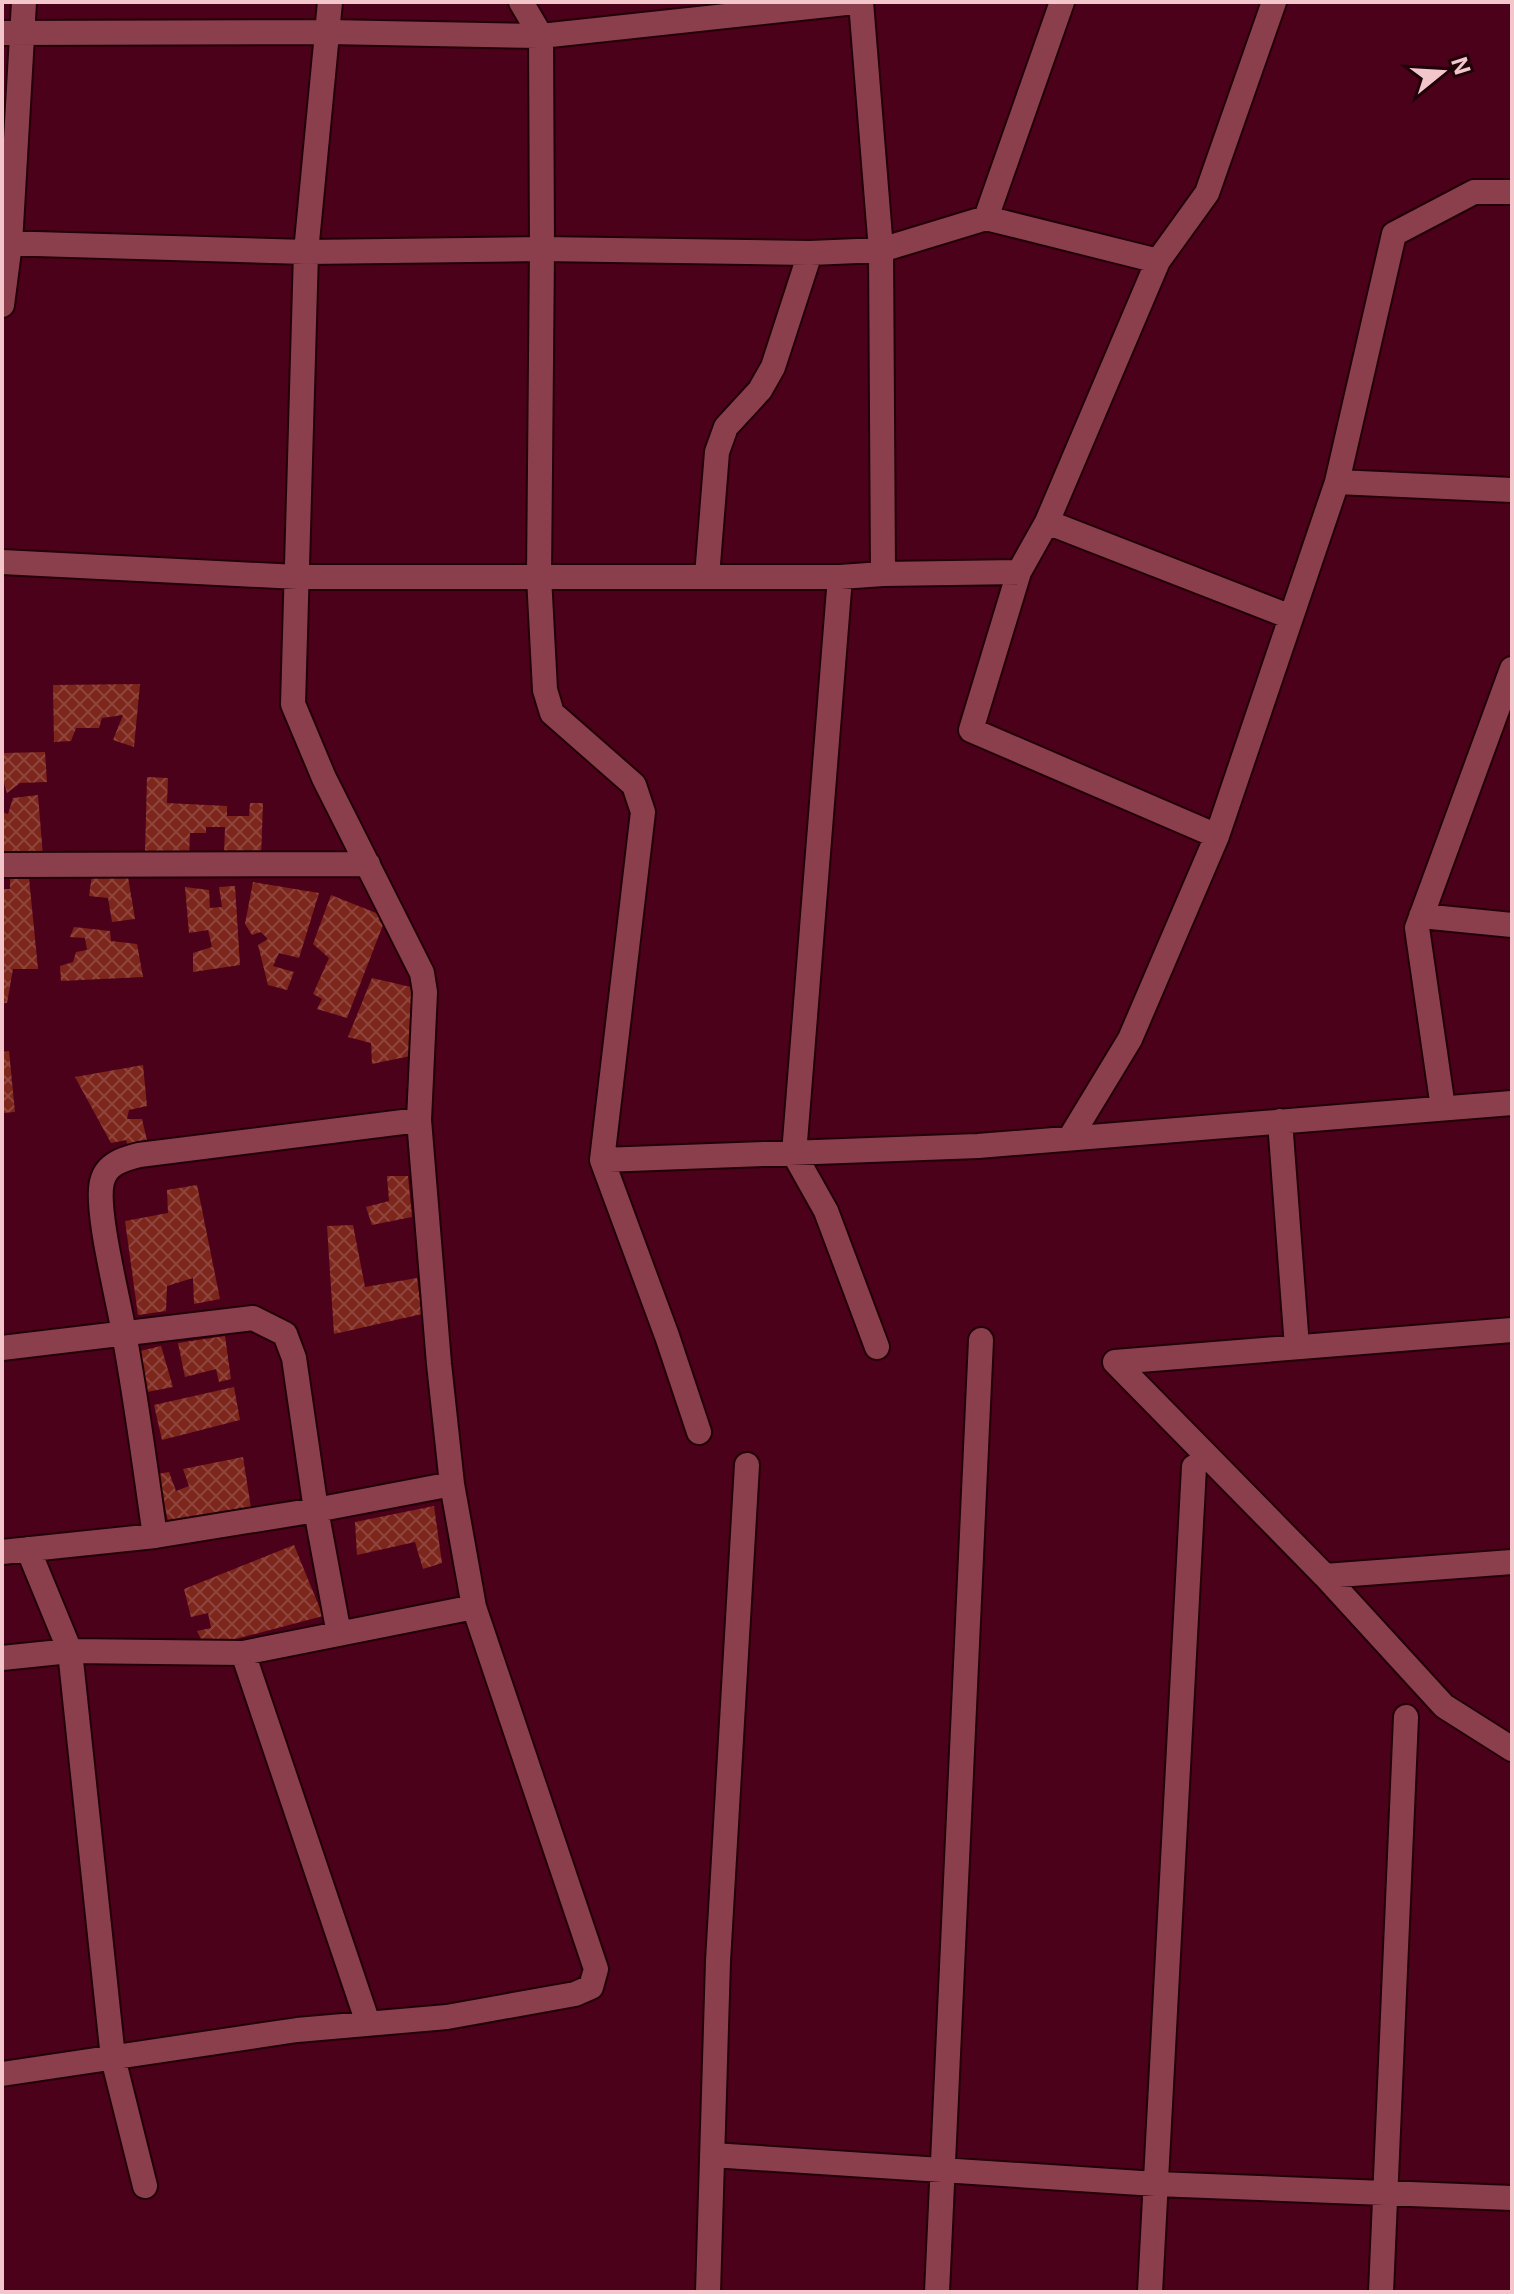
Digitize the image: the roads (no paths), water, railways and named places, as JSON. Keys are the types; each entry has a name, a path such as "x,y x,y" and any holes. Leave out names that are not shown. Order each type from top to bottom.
{"street":[{"path":"2,305 12,33 24,2"},
{"path":"2,2074 297,2030 447,2017 575,1994 591,1987 596,1969 474,1607 452,1484 419,1120 425,992 422,973 324,778 293,704 306,252 330,2"},
{"path":"521,2 541,36 539,577 548,705 552,713 634,785 643,812 602,1160 699,1432"},
{"path":"12,33 328,32 541,36 858,2 881,250 883,574"},
{"path":"986,218 1062,2"},
{"path":"1217,836 971,730 1019,572 1047,522 1158,261 1207,193 1274,2"},
{"path":"1070,1138 1130,1039 1217,836 1337,482 1394,234 1474,192 1512,192"},
{"path":"6,243 306,252 542,249 810,253 881,250 986,218 1158,261"},
{"path":"707,576 717,452 726,427 760,390 773,367 810,253"},
{"path":"1337,482 1512,490"},
{"path":"1047,522 1291,617"},
{"path":"2,562 297,577 840,577 1019,572"},
{"path":"840,577 794,1154 826,1211 877,1347"},
{"path":"1443,1108 1417,928 1512,669"},
{"path":"2,865 368,864"},
{"path":"1421,916 1512,925"},
{"path":"602,1160 978,1146 1512,1103"},
{"path":"155,1536 102,1211 101,1183 108,1168 139,1155 419,1120"},
{"path":"1280,1121 1297,1347"},
{"path":"2,1348 253,1318 267,1322 285,1334 294,1358 316,1510 339,1634"},
{"path":"1512,1330 1115,1362 1325,1576 1444,1706 1512,1749"},
{"path":"937,2292 981,1340"},
{"path":"708,2292 718,1961 747,1465"},
{"path":"1150,2292 1194,1467"},
{"path":"2,1552 155,1536 452,1484"},
{"path":"28,1549 70,1651 113,2058 145,2186"},
{"path":"1325,1576 1512,1562"},
{"path":"2,1658 70,1651 243,1653 474,1607"},
{"path":"243,1653 368,2023"},
{"path":"1381,2292 1406,1717"},
{"path":"712,2155 1156,2184 1512,2198"}]}
